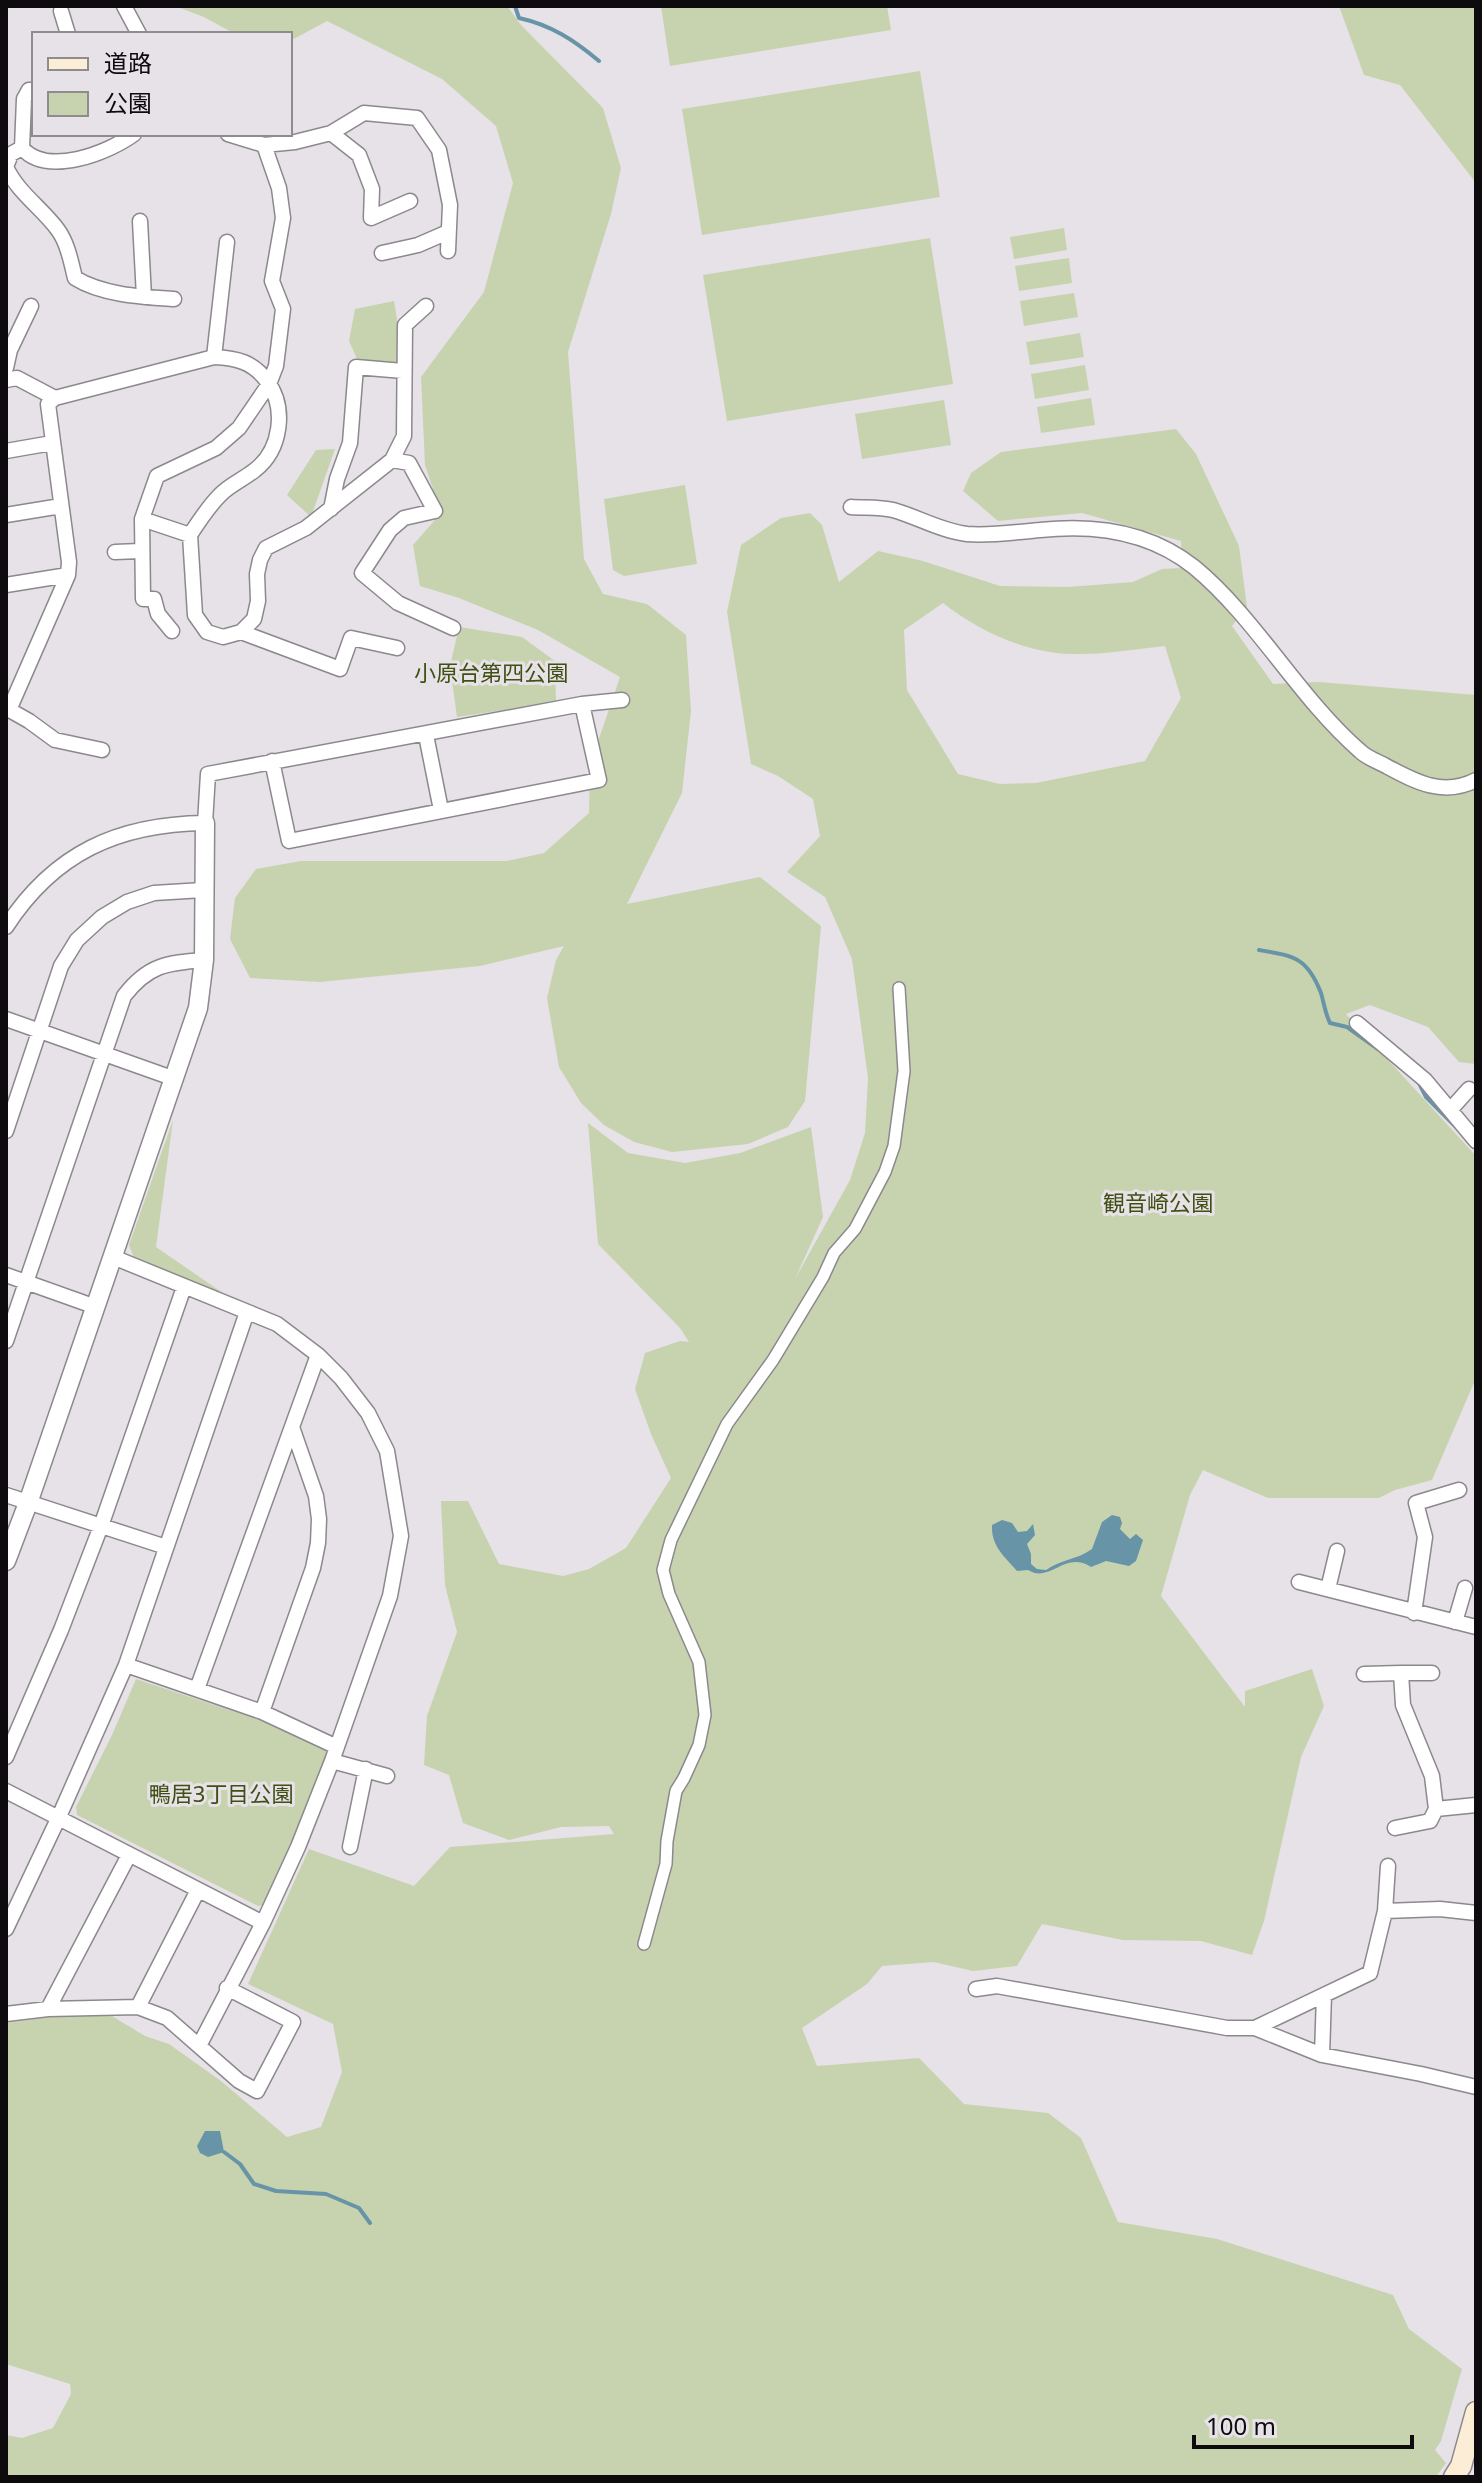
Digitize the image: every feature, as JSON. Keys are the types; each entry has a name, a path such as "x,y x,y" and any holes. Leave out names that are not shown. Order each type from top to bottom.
{"main road":[{"path":"1454,2477 1461,2466 1476,2412"}],"street":[{"path":"124,6 138,32"},
{"path":"61,11 67,32"},
{"path":"32,90 24,99 22,148 30,157 63,161 105,152 131,136"},
{"path":"235,136 264,145 295,142 331,133 364,113 417,118 439,150 450,205 448,251"},
{"path":"331,133 359,155 372,189 371,218 410,201"},
{"path":"172,631 158,614 154,599 143,599 142,519 157,476 216,448 239,428 269,384 276,366 283,309 272,281 283,218 279,188 264,145"},
{"path":"22,148 11,154 6,167 13,181 58,230 75,278 86,285 144,297 174,299"},
{"path":"140,221 144,297"},
{"path":"382,253 418,245 448,232"},
{"path":"214,357 227,242"},
{"path":"6,368 10,343 31,306"},
{"path":"102,750 55,740 8,709 68,575 69,562 48,404 55,398 214,357 233,358 257,368 269,384 279,411 277,435 268,458 221,493 190,535 195,615 207,632 223,637 241,632 254,619 258,601 257,574 266,548 306,528 392,460 404,436 405,325 426,306"},
{"path":"331,509 337,479 350,443 356,367 403,371"},
{"path":"6,380 17,378 55,398"},
{"path":"6,451 52,443"},
{"path":"392,460 409,463 435,511 404,518 390,530 362,573 398,603 453,628"},
{"path":"6,515 61,506"},
{"path":"851,507 890,509 953,532 982,535 1056,528 1098,528 1133,534 1161,546 1193,566 1216,589 1308,698 1362,753 1413,781 1436,788 1463,787 1476,780"},
{"path":"142,519 190,535"},
{"path":"115,552 140,551"},
{"path":"6,585 68,575"},
{"path":"241,632 340,669 351,638 397,648"},
{"path":"6,1561 198,1008 204,960 203,890 208,774 582,704 622,700"},
{"path":"272,761 289,841 599,780 582,704"},
{"path":"426,735 441,810"},
{"path":"6,927 19,906 47,877 77,854 101,841 150,826 205,823"},
{"path":"6,1131 61,966 77,940 102,917 127,902 154,893 203,890"},
{"path":"6,1341 124,996 137,979 153,969 171,963 204,960"},
{"path":"644,1944 666,1864 676,1791 699,1745 705,1715 699,1662 669,1594 663,1570 671,1540 727,1424 773,1360 834,1253 855,1229 885,1172 894,1146 904,1071 899,988"},
{"path":"6,1019 175,1079"},
{"path":"1357,1023 1425,1080 1476,1141"},
{"path":"1451,1109 1469,1089"},
{"path":"113,1257 277,1324 318,1355 341,1378 368,1413 387,1451 401,1536 390,1596 298,1847 263,1923 200,2044"},
{"path":"6,1275 96,1307"},
{"path":"6,1757 61,1630 101,1526 184,1287"},
{"path":"6,1929 126,1665 247,1312"},
{"path":"197,1689 318,1355"},
{"path":"262,1712 313,1568 318,1543 316,1496 292,1427"},
{"path":"1414,1613 1425,1537 1416,1503 1459,1490"},
{"path":"6,1495 166,1547"},
{"path":"1328,1589 1337,1551"},
{"path":"1299,1582 1476,1627"},
{"path":"1455,1622 1465,1588"},
{"path":"126,1665 262,1712 334,1754 387,1776"},
{"path":"1395,1828 1430,1821 1436,1809 1432,1776 1403,1705 1401,1673"},
{"path":"1364,1674 1432,1673"},
{"path":"350,1847 366,1769"},
{"path":"6,1791 263,1923"},
{"path":"1436,1809 1476,1805"},
{"path":"48,2009 129,1855"},
{"path":"1255,2028 1370,1973 1385,1911 1388,1866"},
{"path":"138,2007 198,1890"},
{"path":"1385,1911 1440,1909 1476,1913"},
{"path":"976,1989 997,1986 1227,2028 1255,2028 1322,2055 1476,2087"},
{"path":"6,2014 48,2009 138,2007 167,2018 239,2081 257,2091 293,2022 227,1988"},
{"path":"1322,2055 1324,1995"}],"green space":[{"path":"175,6 507,6 521,25 603,108 621,168 611,214 568,352 584,559 603,594 647,604 686,635 691,711 682,793 627,904 760,877 821,926 805,1101 788,1127 748,1144 672,1152 634,1142 604,1125 581,1103 559,1067 547,998 556,960 564,946 480,966 320,982 250,978 230,939 235,898 256,869 301,861 507,861 544,853 589,813 590,765 620,677 538,630 420,586 413,545 441,513 425,465 421,377 484,292 513,183 496,126 442,79 327,21 292,40 292,32 231,32"},
{"path":"661,6 887,6 891,30 670,66"},
{"path":"1339,6 1476,6 1476,183 1400,85 1364,75"},
{"path":"920,71 940,197 702,235 682,109"},
{"path":"1064,228 1067,250 1014,259 1010,237"},
{"path":"930,238 953,384 727,421 703,275"},
{"path":"1069,258 1072,283 1019,291 1015,266"},
{"path":"1074,293 1078,317 1024,326 1020,301"},
{"path":"394,301 399,364 358,361 349,341 355,309"},
{"path":"1080,333 1084,357 1030,365 1026,342"},
{"path":"1085,365 1089,390 1035,399 1031,374"},
{"path":"1091,398 1095,425 1041,433 1037,407"},
{"path":"944,400 951,445 862,459 855,414"},
{"name":"観音崎公園","path":"1176,429 1196,454 1239,546 1247,607 1232,626 1273,684 1319,682 1476,695 1476,1064 1459,1062 1428,1027 1370,1005 1346,1014 1476,1156 1476,1378 1432,1480 1395,1490 1379,1498 1268,1498 1203,1470 1190,1495 1161,1596 1245,1707 1245,1691 1312,1669 1324,1706 1301,1757 1264,1921 1252,1955 1201,1941 1123,1940 1042,1924 1017,1966 973,1971 934,1962 882,1966 867,1984 802,2028 817,2066 919,2058 964,2104 1048,2113 1081,2138 1118,2222 1217,2239 1393,2295 1409,2329 1462,2369 1441,2441 1435,2450 1446,2463 1436,2477 6,2477 6,2435 22,2438 53,2428 71,2394 70,2384 6,2364 6,2023 102,2010 145,2036 169,2044 221,2081 287,2137 321,2127 342,2072 333,2024 248,1984 309,1849 414,1886 450,1847 614,1834 609,1826 561,1827 509,1840 463,1823 449,1775 424,1765 427,1716 457,1632 445,1585 441,1501 468,1501 499,1564 563,1576 589,1569 626,1548 671,1478 635,1389 645,1353 680,1341 689,1342 680,1328 598,1244 588,1123 628,1153 685,1163 740,1153 811,1127 823,1217 795,1279 850,1180 865,1133 868,1078 852,959 825,897 787,872 820,836 813,799 778,776 751,764 727,612 741,545 781,518 810,513 822,525 839,582 878,551 923,561 1000,586 1068,587 1133,582 1162,569 1182,568 1181,541 1082,513 998,521 963,491 971,473 1001,452","holes":["943,603 988,632 1038,650 1096,654 1165,646 1181,698 1145,761 1036,783 1000,784 958,774 907,690 904,630"]},
{"path":"335,449 311,517 287,495 316,450"},
{"path":"685,485 697,564 624,576 613,570 604,499"},
{"name":"小原台第四公園","path":"459,627 522,637 555,661 556,702 457,717 450,666"},
{"path":"173,1120 156,1247 220,1291 224,1297 135,1261 129,1245"},
{"name":"鴨居3丁目公園","path":"136,1679 328,1743 331,1748 264,1905 258,1906 77,1815 76,1807"}],"water":[{"path":"1112,1515 1120,1517 1120,1529 1130,1539 1136,1534 1143,1540 1136,1561 1129,1566 1106,1561 1091,1567 1073,1562 1044,1573 1017,1571 999,1550 992,1532 992,1525 1002,1520 1012,1523 1018,1532 1027,1531 1033,1524 1035,1535 1027,1544 1031,1564 1037,1569 1046,1570 1092,1549 1102,1522"},
{"path":"205,2131 220,2131 224,2152 208,2157 200,2153 197,2146"}],"waterway":[{"path":"515,6 519,18 562,34 599,61"},
{"path":"1259,950 1298,960 1316,981 1330,1023 1347,1027 1378,1049"},
{"path":"1419,1083 1426,1097 1456,1127"},
{"path":"224,2152 240,2164 254,2184 276,2191 326,2194 359,2208 370,2223"}]}
